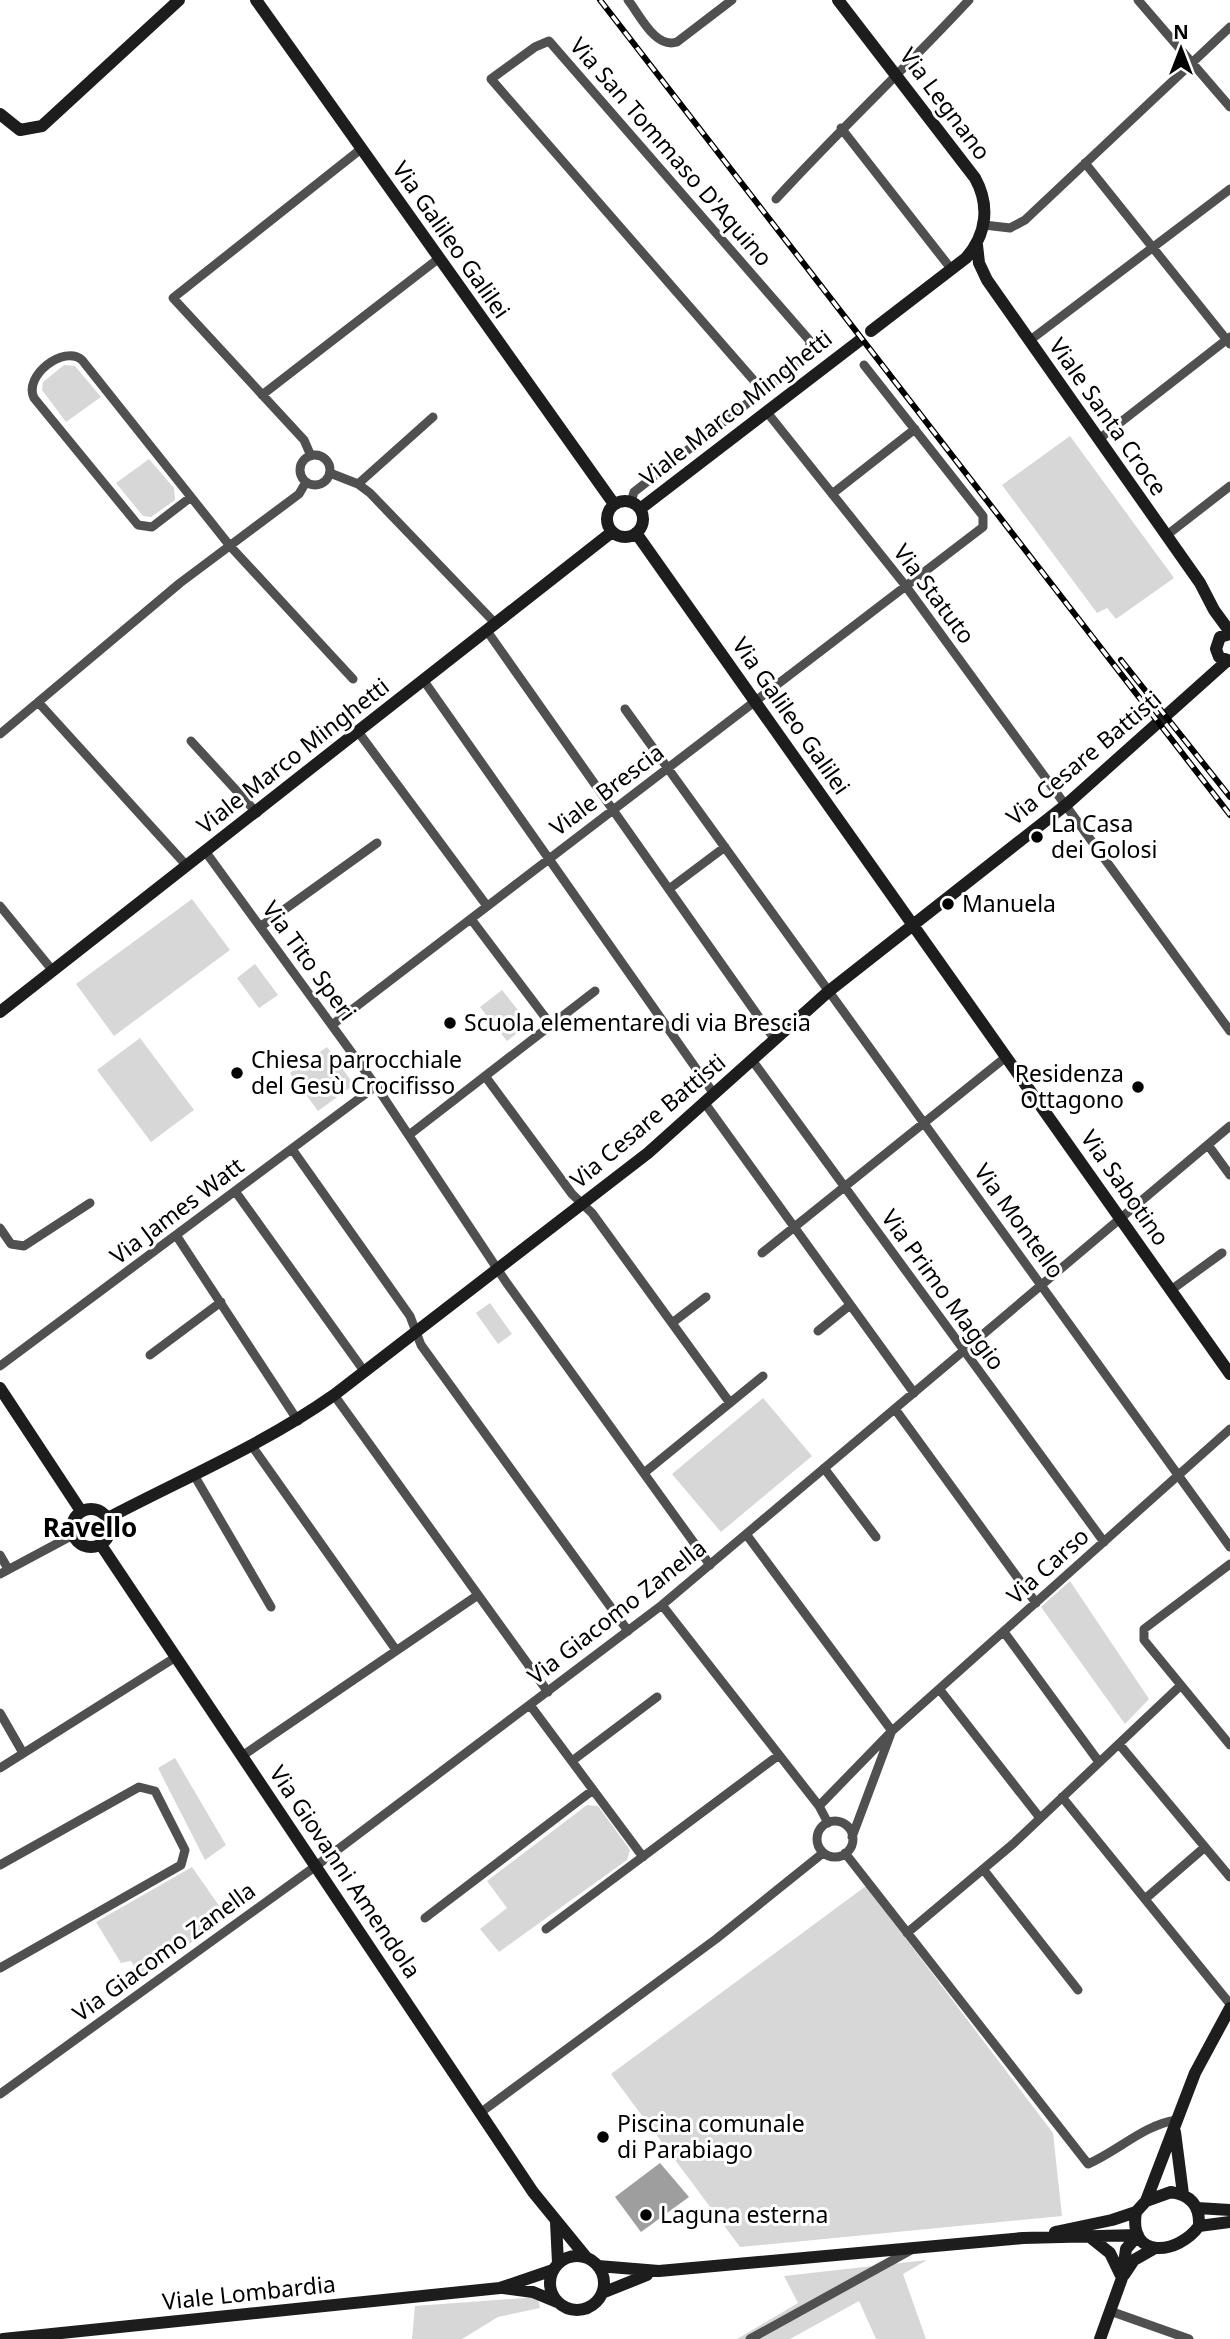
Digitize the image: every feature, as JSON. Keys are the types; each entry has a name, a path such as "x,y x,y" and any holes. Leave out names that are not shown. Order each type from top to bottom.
{"street":[{"path":"0,114 20,130 41,126 179,0"},
{"name":"Via Galileo Galilei","path":"256,0 614,504"},
{"path":"628,0 658,40 668,44 677,42 732,0"},
{"name":"Via Legnano","path":"838,0 975,178 986,205 984,225 976,245"},
{"path":"776,199 841,128 969,0"},
{"path":"1138,0 1230,107"},
{"path":"984,225 1010,228 1025,220 1230,27"},
{"name":"Via San Tommaso D'Aquino","path":"550,41 810,341 809,355 763,391 491,79 536,47 550,41"},
{"path":"841,128 952,270"},
{"path":"310,456 304,440 173,298 360,149"},
{"path":"1086,163 1229,340 1099,439"},
{"path":"1029,341 1230,189"},
{"path":"871,331 952,270 976,245"},
{"name":"Viale Santa Croce","path":"976,245 983,272 1200,583 1230,633"},
{"path":"262,395 438,258"},
{"name":"Viale Marco Minghetti","path":"635,505 859,341"},
{"path":"191,497 156,524 147,528 138,525 34,398 31,389 33,379 64,355 79,356 230,546 353,678"},
{"path":"832,494 915,429 864,365"},
{"path":"635,505 614,504 607,515 612,532 621,537 636,533 643,519 635,505 634,492 763,391"},
{"name":"Via Statuto","path":"766,411 905,585 1230,1031"},
{"path":"358,484 433,417"},
{"name":"Viale Brescia","path":"332,1025 983,527 983,516 915,429"},
{"path":"319,455 327,460 330,473 321,484 306,482 301,475 301,465 310,456 319,455"},
{"path":"330,473 358,484 492,627 613,810 775,1040"},
{"path":"0,734 180,583 299,494 306,482"},
{"path":"1167,535 1230,486"},
{"name":"Viale Marco Minghetti","path":"0,1012 612,532"},
{"name":"Via Galileo Galilei","path":"636,533 912,924"},
{"name":"Viale Santa Croce","path":"1214,610 1217,640 1225,659"},
{"path":"1217,640 1230,633"},
{"name":"Via Cesare Battisti","path":"108,1518 298,1421 583,1204 648,1153 829,991 1067,804 1225,659"},
{"path":"424,681 549,859 794,1227 914,1393"},
{"path":"38,702 187,866"},
{"name":"Via Montello","path":"625,709 1230,1547"},
{"path":"359,733 487,906"},
{"path":"191,741 257,813"},
{"path":"260,927 377,843"},
{"path":"669,889 725,848"},
{"name":"Via Tito Speri","path":"205,851 376,1086 498,1268 710,1565"},
{"path":"0,906 53,971"},
{"path":"471,919 551,1025"},
{"name":"Via Sabotino","path":"912,924 1229,1369"},
{"path":"409,1135 594,991"},
{"path":"762,1253 1006,1057"},
{"name":"Via Primo Maggio","path":"752,1060 1104,1542"},
{"path":"485,1076 592,1213 730,1403"},
{"name":"Via James Watt","path":"0,1366 376,1086"},
{"name":"Via Giacomo Zanella","path":"0,2094 316,1866 662,1605 1230,1126"},
{"path":"1208,1145 1230,1175"},
{"path":"292,1149 410,1316 421,1345 628,1631"},
{"path":"235,1191 364,1371"},
{"path":"0,1228 11,1244 24,1246 90,1203"},
{"path":"176,1235 298,1421"},
{"path":"1171,1290 1222,1253"},
{"path":"672,1324 706,1297"},
{"path":"150,1355 220,1302"},
{"path":"818,1331 850,1305"},
{"path":"644,1473 763,1376"},
{"path":"0,1388 81,1511"},
{"path":"334,1395 548,1692"},
{"path":"895,1409 1036,1603"},
{"name":"Via Carso","path":"819,1806 892,1731 1230,1429"},
{"path":"252,1446 397,1650"},
{"path":"824,1468 876,1537"},
{"path":"194,1475 271,1607"},
{"path":"96,1509 108,1518 110,1533 101,1545 85,1546 73,1535 72,1521 81,1511 96,1509"},
{"path":"746,1534 892,1731"},
{"path":"0,1555 4,1572 73,1535"},
{"name":"Via Giovanni Amendola","path":"101,1545 480,2113 556,2222 586,2257"},
{"path":"1230,1564 1144,1629 1144,1640 1230,1745"},
{"path":"242,1756 478,1595"},
{"path":"662,1605 819,1806 828,1823"},
{"path":"1004,1632 1099,1762"},
{"path":"0,1768 176,1657"},
{"path":"907,1933 1040,1818 1181,1686"},
{"path":"940,1690 1040,1818"},
{"path":"572,1761 657,1697"},
{"path":"530,1705 643,1857"},
{"path":"0,1713 23,1754"},
{"name":"Via Carso","path":"852,1837 892,1731"},
{"path":"1119,1744 1230,1877"},
{"path":"546,1929 779,1755"},
{"path":"0,1865 139,1787 155,1791 185,1850 181,1865 0,1968"},
{"path":"425,1918 593,1790"},
{"path":"1062,1797 1230,2006 1195,2073 1146,2201 1136,2212 1138,2235 1144,2244 1155,2248"},
{"path":"828,1823 844,1824 852,1837 845,1853 834,1857 823,1853 817,1837 828,1823"},
{"path":"1145,1899 1205,1847"},
{"path":"480,2113 716,1939 823,1853"},
{"path":"845,1853 1088,2164 1126,2145 1157,2123 1176,2120"},
{"path":"983,1869 1078,1990"},
{"path":"1122,2278 1134,2260 1155,2248 1178,2245 1191,2237 1199,2226 1197,2208 1183,2194 1174,2145 1176,2120"},
{"path":"1146,2201 1171,2192 1183,2194"},
{"path":"1197,2208 1230,2210"},
{"name":"Viale Lombardia","path":"1023,2238 1112,2220 1136,2212"},
{"path":"556,2222 556,2266 550,2287 558,2302"},
{"path":"1199,2226 1230,2222"},
{"path":"1100,2339 1122,2278 1126,2249 1138,2235"},
{"name":"Viale Lombardia","path":"3,2339 499,2288 533,2292 568,2308 586,2308 596,2302 602,2292 629,2279 659,2271 1023,2238 1138,2235"},
{"path":"1090,2237 1110,2253 1122,2278"},
{"path":"750,2339 913,2248"},
{"name":"Viale Lombardia","path":"499,2288 575,2256 586,2257"},
{"path":"586,2257 598,2266 604,2282 602,2292"},
{"name":"Viale Lombardia","path":"598,2266 659,2271"},
{"path":"1110,2311 1189,2339"}],"shaded area":[{"path":"64,365 75,366 101,397 66,422 42,390 43,382"},
{"path":"1070,436 1174,578 1116,619 1107,608 1097,613 1002,485"},
{"path":"149,459 174,488 175,500 151,517 143,516 116,483"},
{"path":"192,899 230,950 114,1036 76,984"},
{"path":"255,964 278,995 259,1008 237,978"},
{"path":"502,990 529,1024 507,1041 480,1007"},
{"path":"140,1038 194,1110 151,1142 97,1070"},
{"path":"327,1047 354,1085 318,1111 290,1073"},
{"path":"490,1303 512,1334 498,1344 476,1313"},
{"path":"763,1398 812,1456 721,1532 672,1474"},
{"path":"1070,1581 1149,1699 1125,1724 1041,1607"},
{"path":"175,1758 226,1845 205,1860 158,1768"},
{"path":"587,1805 598,1806 630,1850 627,1860 499,1952 480,1929 507,1908 487,1881"},
{"path":"192,1867 227,1917 141,1978 131,1961 121,1963 96,1922"},
{"path":"866,1886 1053,2133 1062,2216 740,2247 611,2074"},
{"name":"Laguna esterna","path":"660,2163 689,2197 641,2232 615,2197"},
{"path":"927,2260 903,2274 926,2339 876,2339 859,2301 790,2339 737,2339 798,2303 784,2276"},
{"path":"538,2297 540,2308 498,2317 462,2339 412,2339 415,2306"}],"railway":[{"path":"600,0 1230,815"},
{"path":"1121,660 1230,797"}],"place":[{"name":"La Casa dei Golosi","path":"1037,837"},
{"name":"Manuela","path":"948,904"},
{"name":"Scuola elementare di via Brescia","path":"450,1023"},
{"name":"Chiesa parrocchiale del Gesù Crocifisso","path":"237,1073"},
{"name":"Residenza Ottagono","path":"1138,1087"},
{"name":"Piscina comunale di Parabiago","path":"603,2137"},
{"name":"Laguna esterna","path":"646,2215"}],"district":[{"name":"Ravello","path":"90,1528"}]}
